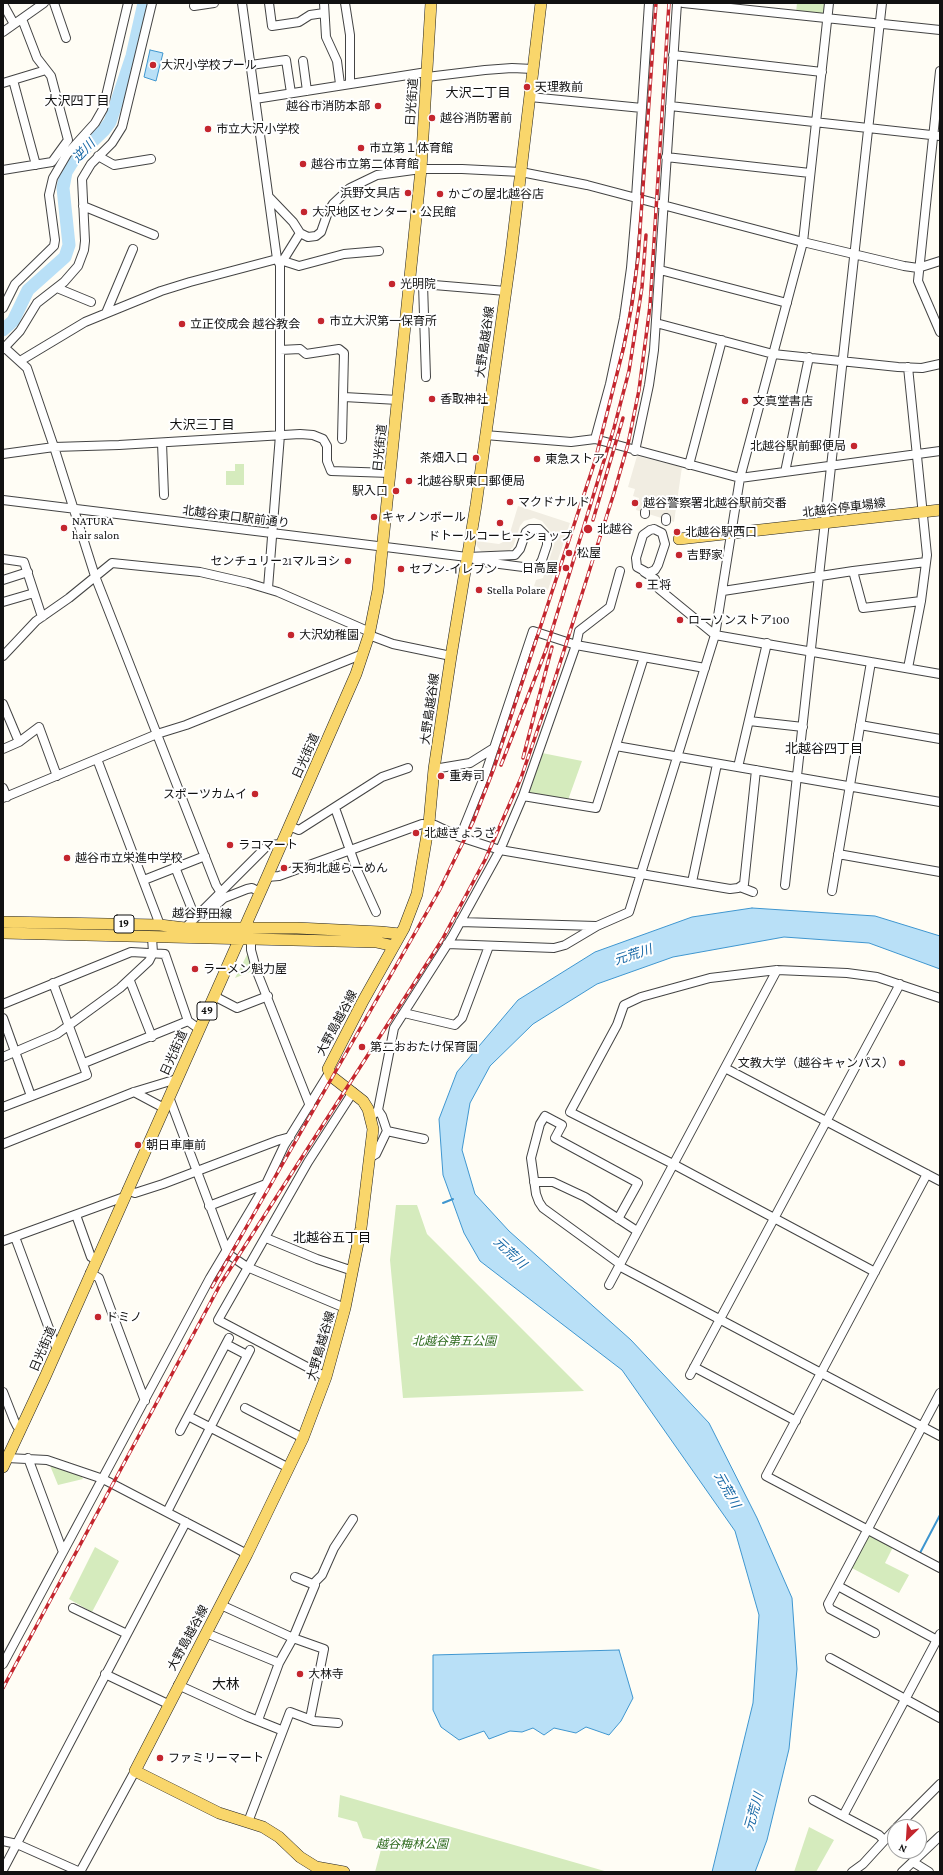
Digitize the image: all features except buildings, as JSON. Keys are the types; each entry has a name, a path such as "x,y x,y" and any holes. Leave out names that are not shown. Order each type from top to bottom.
{"main road":[{"name":"日光街道","path":"5,1462 57,1350 267,877 363,654 370,634 378,590 410,283 421,169 431,3"},
{"name":"大野島越谷線","path":"135,1771 168,1704 247,1554 303,1438 326,1377 345,1308 361,1228 371,1157 374,1113 353,1092 329,1073 330,1064 394,946 417,894 429,823 434,769 506,291 540,3"},
{"name":"北越谷停車場線","path":"679,539 825,524 940,510"},
{"name":"越谷野田線","path":"3,922 160,925 185,928 244,927 400,934"},
{"name":"越谷野田線","path":"3,933 376,942 394,946"},
{"path":"135,1771 218,1813 248,1822 272,1832 316,1869 344,1872"}],"street":[{"path":"3,32 44,3"},
{"path":"54,3 66,38"},
{"path":"3,308 15,284 54,246 55,240 50,195 53,178 67,154 96,123 103,109 128,3"},
{"path":"152,3 122,127 112,143 91,164 82,179 84,241 82,256 73,273 38,303 20,331 4,348 20,360 27,368 95,576 205,856 222,895"},
{"path":"194,6 214,3"},
{"path":"242,3 269,197 280,261 280,435 268,588"},
{"path":"269,3 272,26 299,22 310,15 324,13"},
{"path":"324,3 326,37 337,61 340,84"},
{"path":"345,3 350,35 350,83"},
{"path":"635,451 649,385 656,323 677,3"},
{"path":"683,3 828,18 879,25 940,30"},
{"path":"447,944 554,948 565,944 597,926 629,912 715,635 740,478 803,242 829,3"},
{"path":"785,885 882,3"},
{"path":"3,4 14,24"},
{"path":"595,439 610,384 624,318 631,268 637,198 649,5"},
{"path":"3,170 52,162 68,140 51,76 37,58 22,19"},
{"path":"673,55 822,72"},
{"path":"251,65 286,60 291,93"},
{"path":"303,61 307,91"},
{"path":"255,99 340,84 427,74 491,69 533,69"},
{"path":"3,82 46,70"},
{"path":"940,71 936,136 918,268 919,285 940,332"},
{"path":"13,80 36,165"},
{"path":"530,97 642,108"},
{"path":"670,106 936,136"},
{"path":"98,156 114,166 151,159"},
{"path":"666,157 810,173"},
{"path":"269,197 294,222 300,233 308,236 316,236 321,232 328,212 350,188 376,176 421,169 462,169 521,172 588,185 803,242 918,268 940,261"},
{"path":"83,206 154,235"},
{"path":"280,261 300,233"},
{"path":"106,313 133,249"},
{"path":"20,360 60,336 106,313 190,282 280,261 298,266 344,254 379,251"},
{"path":"660,270 787,303"},
{"path":"410,283 506,291"},
{"path":"423,284 426,377"},
{"path":"57,288 91,302"},
{"path":"656,323 773,354 922,368 940,364"},
{"path":"689,465 722,340"},
{"path":"280,350 300,349 306,354 338,349 344,353 342,439"},
{"path":"785,472 809,357"},
{"path":"908,367 926,562 921,601 908,668"},
{"path":"344,397 398,400"},
{"path":"3,454 54,447 162,443 306,434 324,439 327,446 327,461 331,471 390,473"},
{"path":"485,435 571,442 595,439 740,478 940,450"},
{"path":"162,443 164,495"},
{"name":"北越谷東口駅前通り","path":"3,500 467,557"},
{"path":"530,529 539,529 547,537 547,546 542,560 536,567 484,562 467,557 515,555 520,549 526,532 530,529"},
{"path":"679,539 650,530 643,535 636,562 637,567 654,579 659,589 715,635 940,674"},
{"path":"654,579 664,549 665,539 662,533"},
{"path":"664,549 668,544 679,539"},
{"path":"3,559 24,562 42,616"},
{"path":"723,591 853,571 926,562"},
{"path":"3,656 42,616 70,598 112,563 200,572 268,588 393,644 451,656"},
{"path":"644,572 652,572 657,567"},
{"path":"371,1157 376,1154 387,1131 382,1116 374,1113 394,1028 447,944 500,850 523,796 576,645 579,631 610,607 620,571"},
{"path":"853,571 863,608 921,601"},
{"path":"3,580 28,572"},
{"path":"3,602 34,593"},
{"path":"460,837 494,748 533,631 576,645 705,668"},
{"path":"738,767 767,643"},
{"path":"3,788 5,797 157,734 186,725 363,654"},
{"path":"523,796 596,808 644,658"},
{"path":"832,891 871,662"},
{"path":"3,704 19,742"},
{"path":"749,721 803,727"},
{"path":"860,725 940,739"},
{"path":"3,749 19,742 39,727 57,776"},
{"path":"616,746 940,802"},
{"path":"434,769 470,763 494,748"},
{"path":"97,760 160,925"},
{"path":"692,882 717,764"},
{"path":"289,826 299,830 382,777 408,768"},
{"path":"741,888 744,884 756,770"},
{"path":"335,808 376,912"},
{"path":"267,877 280,876 350,849 416,826 429,823 460,837 500,850 730,889 741,888 753,892"},
{"path":"185,928 222,895 268,845 281,844"},
{"path":"838,854 940,872"},
{"path":"144,880 205,856"},
{"path":"175,867 197,916"},
{"path":"222,895 252,888 260,892"},
{"path":"460,922 597,926"},
{"path":"3,1057 58,1034 130,981 150,962 153,953 152,937"},
{"path":"251,940 251,950 258,972 310,1106"},
{"path":"404,1013 455,1025 462,1018 489,946"},
{"path":"3,1004 131,952 165,954 188,1021 199,1029"},
{"path":"609,1285 777,970"},
{"path":"875,1272 673,1164 570,1112 617,1025 624,1005 641,997 710,978 777,970 847,973 876,977 940,998"},
{"path":"130,981 152,1037"},
{"path":"3,1107 87,1075 70,1025 53,983"},
{"path":"796,1421 692,1371 900,984"},
{"path":"214,996 237,1008 268,996"},
{"path":"3,1018 31,1096"},
{"path":"84,1063 152,1037 188,1021"},
{"path":"725,1068 827,1120 940,1181"},
{"path":"3,1664 226,1250 266,1184 290,1137 329,1073"},
{"path":"3,1144 134,1092 177,1079"},
{"path":"134,1092 164,1108"},
{"path":"326,1377 218,1320 308,1162 353,1092"},
{"path":"169,1097 228,1254 247,1267 345,1308"},
{"path":"618,1219 638,1183 555,1138 562,1125 545,1116 540,1124 531,1158 536,1194 543,1208 619,1265 940,1436"},
{"path":"387,1131 424,1138"},
{"path":"3,1241 76,1215 126,1193 135,1193 290,1137"},
{"path":"927,1174 766,1476 940,1568"},
{"path":"534,1182 553,1182 585,1197 637,1232"},
{"path":"209,1206 266,1184"},
{"path":"76,1215 91,1257 97,1259"},
{"path":"15,1237 57,1350"},
{"path":"266,1238 317,1259 353,1271"},
{"path":"90,1273 99,1278 144,1401"},
{"path":"167,1512 249,1352 227,1341 180,1431"},
{"path":"3,1392 14,1420 17,1426 21,1428"},
{"path":"875,1633 830,1609 828,1604 940,1393"},
{"path":"245,1408 303,1438"},
{"path":"188,1416 289,1468"},
{"path":"28,1458 63,1552"},
{"path":"5,1462 28,1458 47,1460 103,1480 247,1554"},
{"path":"313,1584 322,1575 334,1548 353,1519"},
{"path":"3,1870 186,1522"},
{"path":"294,1577 313,1584"},
{"path":"258,1720 279,1663 293,1638 311,1597 315,1585 313,1584"},
{"path":"838,1586 938,1637 843,1816"},
{"path":"221,1604 293,1638 324,1649 310,1719"},
{"path":"73,1608 127,1634"},
{"path":"206,1633 279,1663"},
{"path":"830,1658 940,1718"},
{"path":"105,1674 168,1704"},
{"path":"178,1685 282,1730"},
{"path":"248,1822 290,1712 310,1719 338,1723"},
{"path":"3,1841 17,1844 80,1872 135,1771"},
{"path":"905,1819 940,1784"},
{"path":"813,1800 879,1835 884,1840"},
{"path":"902,1872 940,1836"},
{"path":"852,1872 863,1864 887,1837"},
{"path":"913,1862 929,1872"}],"green space":[{"path":"797,3 828,3 827,16 796,13"},
{"path":"235,464 244,464 244,485 226,485 226,471 235,471"},
{"path":"542,753 582,761 568,800 529,793"},
{"path":"248,953 255,970 235,978"},
{"name":"北越谷第五公園","path":"396,1205 417,1205 427,1234 584,1391 403,1398 390,1260"},
{"path":"49,1463 81,1476 83,1479 58,1485"},
{"path":"868,1532 894,1545 885,1563 909,1575 899,1593 850,1567"},
{"path":"95,1547 119,1561 92,1612 69,1599"},
{"name":"越谷梅林公園","path":"340,1795 608,1872 375,1872 383,1842 363,1838 357,1822 338,1817"},
{"path":"809,1827 834,1840 816,1872 794,1872"}],"shaded area":[{"path":"637,456 682,467 674,522 636,510 639,498 633,496 635,489 628,487"},
{"path":"518,506 570,523 548,590 534,586 536,580 543,578 554,545 555,537 542,521 534,518 524,521 520,526 513,547 509,551 481,551 477,546 476,541 499,544 505,541 509,536"}],"water":[{"name":"大沢小学校プール","path":"150,50 163,53 156,81 144,77"},
{"name":"元荒川","path":"752,908 875,916 940,936 940,969 869,943 784,937 673,957 597,984 533,1024 490,1066 470,1103 462,1150 475,1194 509,1231 631,1340 709,1423 757,1518 792,1598 797,1669 789,1749 767,1840 755,1872 712,1872 753,1703 759,1615 735,1531 622,1370 480,1261 464,1233 443,1175 439,1119 457,1072 518,1000 595,952 692,917"},
{"path":"619,1650 633,1698 621,1721 609,1735 586,1727 576,1733 554,1728 544,1735 533,1728 522,1732 510,1731 489,1739 484,1731 459,1740 441,1727 433,1710 433,1655"}],"waterway":[{"name":"逆川","path":"3,330 13,321 28,290 65,257 69,245 63,188 66,172 74,159 104,130 110,122 132,56 144,3"},
{"path":"443,1203 453,1199"},
{"path":"920,1553 940,1515"}],"railway":[{"path":"212,1287 439,891 473,822 494,768 595,461 624,346 632,304 638,258 656,3"},
{"path":"3,1688 221,1283 442,940 485,860 521,778 554,682 614,493 628,444 639,390 650,306 669,3"},
{"path":"501,765 546,650 614,428 629,371 642,287 646,235"},
{"path":"593,520 623,418"},
{"path":"523,758 552,647"}],"place":[{"name":"大沢小学校プール","path":"153,65"},
{"name":"天理教前","path":"527,87"},
{"name":"越谷市消防本部","path":"378,106"},
{"name":"越谷消防署前","path":"432,118"},
{"name":"市立大沢小学校","path":"208,129"},
{"name":"市立第１体育館","path":"361,148"},
{"name":"越谷市立第二体育館","path":"303,164"},
{"name":"浜野文具店","path":"408,193"},
{"name":"かごの屋北越谷店","path":"440,194"},
{"name":"大沢地区センター・公民館","path":"304,212"},
{"name":"光明院","path":"392,284"},
{"name":"市立大沢第一保育所","path":"321,321"},
{"name":"立正佼成会 越谷教会","path":"182,324"},
{"name":"香取神社","path":"432,399"},
{"name":"文真堂書店","path":"745,401"},
{"name":"北越谷駅前郵便局","path":"854,446"},
{"name":"茶畑入口","path":"476,458"},
{"name":"東急ストア","path":"537,459"},
{"name":"北越谷駅東口郵便局","path":"409,481"},
{"name":"駅入口","path":"396,491"},
{"name":"マクドナルド","path":"510,502"},
{"name":"越谷警察署北越谷駅前交番","path":"635,503"},
{"name":"キャノンボール","path":"374,517"},
{"name":"ドトールコーヒーショップ","path":"500,523"},
{"name":"NATURA hair salon","path":"64,528"},
{"name":"北越谷","path":"588,529"},
{"name":"北越谷駅西口","path":"677,532"},
{"name":"松屋","path":"569,553"},
{"name":"吉野家","path":"679,555"},
{"name":"センチュリー21マルヨシ","path":"348,561"},
{"name":"日高屋","path":"566,568"},
{"name":"セブン-イレブン","path":"401,569"},
{"name":"王将","path":"639,585"},
{"name":"Stella Polare","path":"479,590"},
{"name":"ローソンストア100","path":"680,620"},
{"name":"大沢幼稚園","path":"291,635"},
{"name":"重寿司","path":"441,776"},
{"name":"スポーツカムイ","path":"255,794"},
{"name":"北越ぎょうざ","path":"416,833"},
{"name":"ラコマート","path":"230,845"},
{"name":"越谷市立栄進中学校","path":"67,858"},
{"name":"天狗北越らーめん","path":"284,868"},
{"name":"ラーメン魁力屋","path":"195,969"},
{"name":"第二おおたけ保育園","path":"362,1047"},
{"name":"文教大学（越谷キャンパス）","path":"902,1063"},
{"name":"朝日車庫前","path":"138,1145"},
{"name":"ドミノ","path":"98,1317"},
{"name":"大林寺","path":"300,1674"},
{"name":"ファミリーマート","path":"160,1758"}],"district":[{"name":"大沢二丁目","path":"478,93"},
{"name":"大沢四丁目","path":"77,101"},
{"name":"大沢三丁目","path":"202,425"},
{"name":"北越谷四丁目","path":"824,749"},
{"name":"北越谷五丁目","path":"332,1238"},
{"name":"大林","path":"226,1685"}]}
